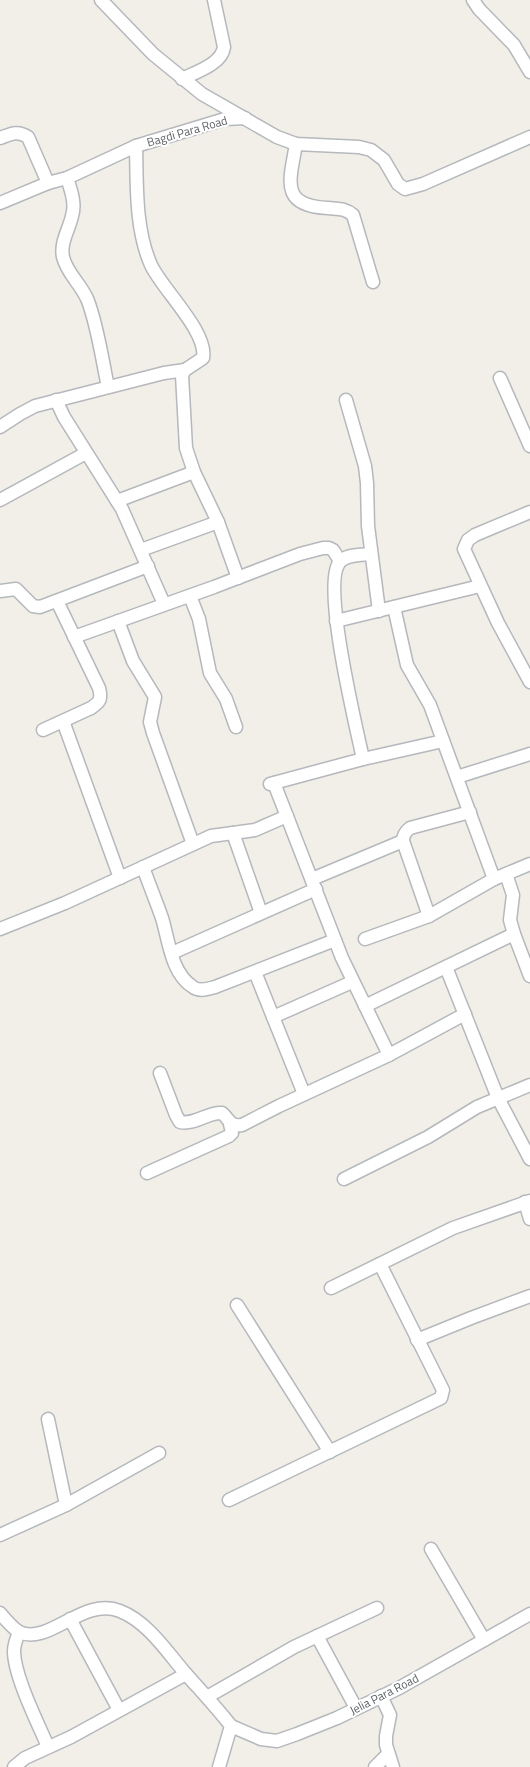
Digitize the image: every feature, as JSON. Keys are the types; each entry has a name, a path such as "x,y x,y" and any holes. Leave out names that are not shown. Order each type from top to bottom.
{"street":[{"path":"102,0 153,54 182,79 202,94 245,118"},
{"path":"182,79 211,64 223,54 224,47 214,0"},
{"path":"473,0 479,9 514,45 530,72"},
{"name":"Bagdi Para Road","path":"0,203 67,178 136,146 225,119 245,118 278,137 296,144 359,147 371,150 384,160 398,184 405,189 423,184 530,137"},
{"path":"0,138 16,132 28,137 48,184"},
{"path":"296,144 290,181 294,197 308,206 344,209 353,215 373,282"},
{"path":"2,422 35,406 56,400 164,372 184,370 203,358 203,347 200,338 152,266 145,249 139,207 136,146"},
{"path":"67,178 72,197 73,215 63,243 63,255 67,266 87,299 108,387"},
{"path":"184,370 182,375 186,448 194,472 218,522 238,578"},
{"path":"500,378 530,446"},
{"path":"56,400 64,417 117,502 142,550 164,604"},
{"path":"346,400 367,483 368,526 379,611"},
{"path":"0,500 86,453"},
{"path":"117,502 194,472"},
{"path":"530,512 483,531 465,544 465,554 480,586 530,682"},
{"path":"142,550 218,522"},
{"path":"74,637 190,596 300,554 324,548 333,550 340,561"},
{"path":"363,759 336,621 334,580 340,561 348,557 371,554"},
{"path":"0,591 16,589 33,606 40,607 148,566"},
{"path":"336,621 480,586"},
{"path":"190,596 199,619 210,673 226,699 236,727"},
{"path":"43,730 97,704 101,696 99,688 57,601"},
{"path":"394,607 407,665 427,697 470,812 500,876 513,896 510,920 530,976"},
{"path":"118,621 133,661 155,697 150,722 193,844"},
{"path":"63,721 120,878"},
{"path":"389,1055 352,982 287,816 272,784 363,759 443,740"},
{"path":"457,777 530,754"},
{"path":"429,916 403,842 403,836 410,828 470,812"},
{"path":"0,929 65,903 211,836 254,830 287,816"},
{"path":"234,833 261,913"},
{"path":"172,953 261,913 314,884 403,842"},
{"path":"364,938 429,916 500,876 530,864"},
{"path":"143,868 162,918 178,969 194,989 202,990 215,987 335,940"},
{"path":"364,1006 514,934"},
{"path":"446,967 498,1098 530,1159"},
{"path":"254,972 304,1094"},
{"path":"273,1017 352,982"},
{"path":"230,1124 242,1125 389,1055 465,1014"},
{"path":"147,1173 232,1133 230,1124 222,1113 216,1113 195,1122 180,1122 160,1073"},
{"path":"344,1179 428,1137 477,1107 530,1085"},
{"path":"331,1288 454,1228 528,1202 530,1219"},
{"path":"229,1500 441,1398 443,1390 380,1264"},
{"path":"417,1340 530,1296"},
{"path":"237,1305 330,1452"},
{"path":"48,1419 66,1505"},
{"path":"0,1535 66,1505 160,1453"},
{"path":"431,1549 484,1640"},
{"path":"0,1614 19,1632 31,1634 46,1631 98,1607 120,1610 136,1619 168,1651 231,1726 219,1767"},
{"path":"207,1697 317,1636 377,1608"},
{"name":"Jelia Para Road","path":"231,1726 261,1739 277,1741 338,1718 530,1614"},
{"path":"70,1619 119,1710"},
{"path":"19,1632 14,1648 15,1661 19,1676 48,1748"},
{"path":"317,1636 356,1708"},
{"path":"14,1767 25,1758 71,1737 186,1674"},
{"path":"381,1696 390,1715 386,1736 388,1754 393,1767"},
{"path":"375,1767 388,1754"}]}
